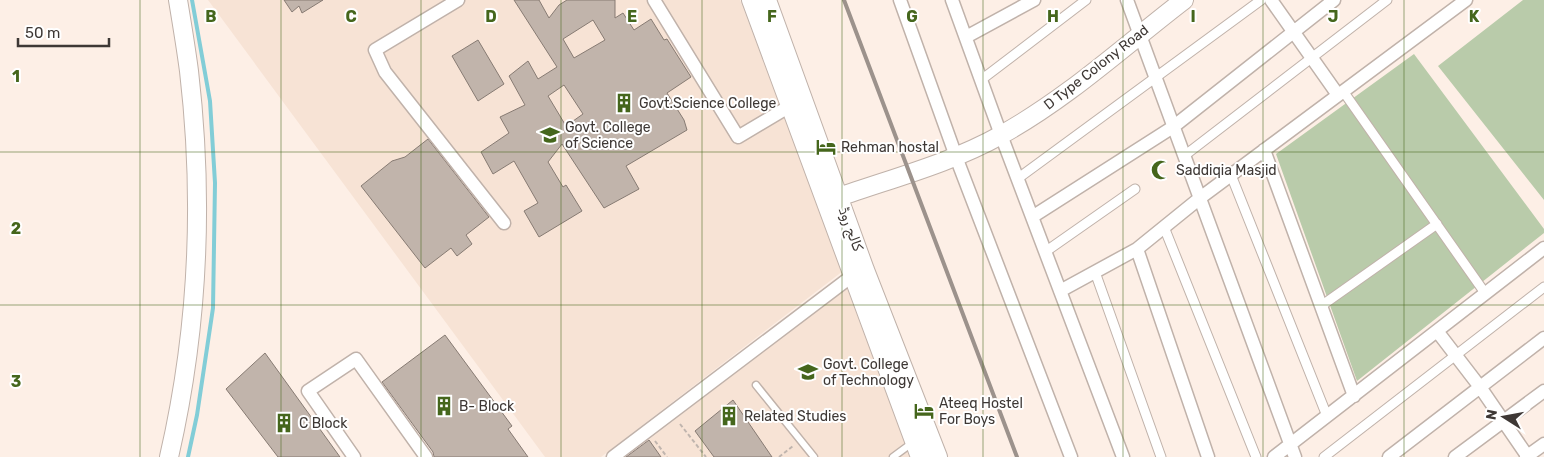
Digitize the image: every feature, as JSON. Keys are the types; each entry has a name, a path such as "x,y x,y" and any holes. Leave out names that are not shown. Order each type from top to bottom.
{"main road":[{"path":"169,457 180,408 189,347 197,242 195,137 189,70 178,0"},
{"name":"کالج روڈ","path":"751,0 852,276 918,449"},
{"name":"کالج روڈ","path":"767,0 938,457"},
{"name":"D Type Colony Road","path":"838,193 954,152 999,131 1059,99 1172,0"},
{"name":"D Type Colony Road","path":"1138,31 1184,0"}],"street":[{"path":"458,0 375,50 385,72 504,223"},
{"path":"654,0 738,137 790,106"},
{"path":"900,0 954,152 1071,457"},
{"path":"952,0 999,131 1123,457"},
{"path":"966,37 1034,0"},
{"path":"981,80 1086,0"},
{"path":"1127,0 1295,457"},
{"path":"1017,179 1261,0"},
{"path":"1271,0 1437,224 1485,293"},
{"path":"1032,217 1173,127 1334,0"},
{"path":"1184,156 1387,0"},
{"path":"1060,291 1137,249 1231,174 1466,0"},
{"path":"1264,150 1354,396"},
{"path":"1231,174 1328,416"},
{"path":"1045,252 1135,189"},
{"path":"1321,306 1437,224"},
{"path":"1164,227 1256,457"},
{"path":"1274,457 1544,248"},
{"path":"1137,249 1208,457"},
{"path":"1095,272 1161,457"},
{"path":"613,457 852,276"},
{"path":"1324,457 1544,287"},
{"path":"1437,331 1480,387 1527,457 1544,444"},
{"path":"1390,457 1544,338"},
{"path":"354,457 308,391 356,359 426,457"},
{"path":"1455,457 1544,391"}],"lane":[{"path":"756,385 814,457"},
{"path":"893,457 918,449"}],"path":[{"path":"680,424 706,457"},
{"path":"655,440 667,457"},
{"path":"779,457 801,440"}],"shaded area":[{"name":"Govt. College of Science","path":"208,0 740,0 843,271 601,457 545,457"},
{"name":"Govt. College of Technology","path":"847,288 910,457 626,457"}],"green space":[{"path":"1523,0 1544,0 1544,200 1438,66"},
{"path":"1414,54 1544,229 1544,233 1357,381 1276,154"}],"building":[{"path":"284,0 323,0 302,13 299,6 292,12"},
{"name":"Govt.Science College","path":"514,0 539,0 549,18 559,5 567,0 615,0 615,18 623,13 634,30 651,19 664,40 667,39 691,77 667,93 684,120 687,130 626,166 639,189 604,208 562,144 548,162 563,187 566,185 582,211 539,237 524,211 538,203 514,161 493,174 481,152 509,133 500,117 525,105 509,76 528,61 538,79 557,67","holes":["593,20 605,40 574,58 563,39","564,85 583,114 566,126 548,96"]},
{"path":"478,40 504,84 478,101 452,56"},
{"path":"428,139 489,217 466,235 472,244 457,256 451,248 425,268 361,186 392,161 405,157"},
{"name":"B- Block","path":"445,335 512,426 508,429 528,457 434,457 433,452 382,382"},
{"name":"C Block","path":"265,353 340,457 278,457 226,389"},
{"name":"Related Studies","path":"733,400 772,457 714,457 695,431"},
{"path":"649,440 661,457 626,457"}],"waterway":[{"path":"188,457 197,415 213,308 215,183 210,101 192,0"}],"railway":[{"path":"844,0 1017,457"}],"place":[{"name":"Govt.Science College","path":"624,103"},
{"name":"Govt. College of Science","path":"550,135"},
{"name":"Rehman hostal","path":"826,147"},
{"name":"Saddiqia Masjid","path":"1161,170"},
{"name":"Govt. College of Technology","path":"808,372"},
{"name":"B- Block","path":"444,406"},
{"name":"Ateeq Hostel For Boys","path":"924,411"},
{"name":"Related Studies","path":"729,416"},
{"name":"C Block","path":"284,423"}]}
